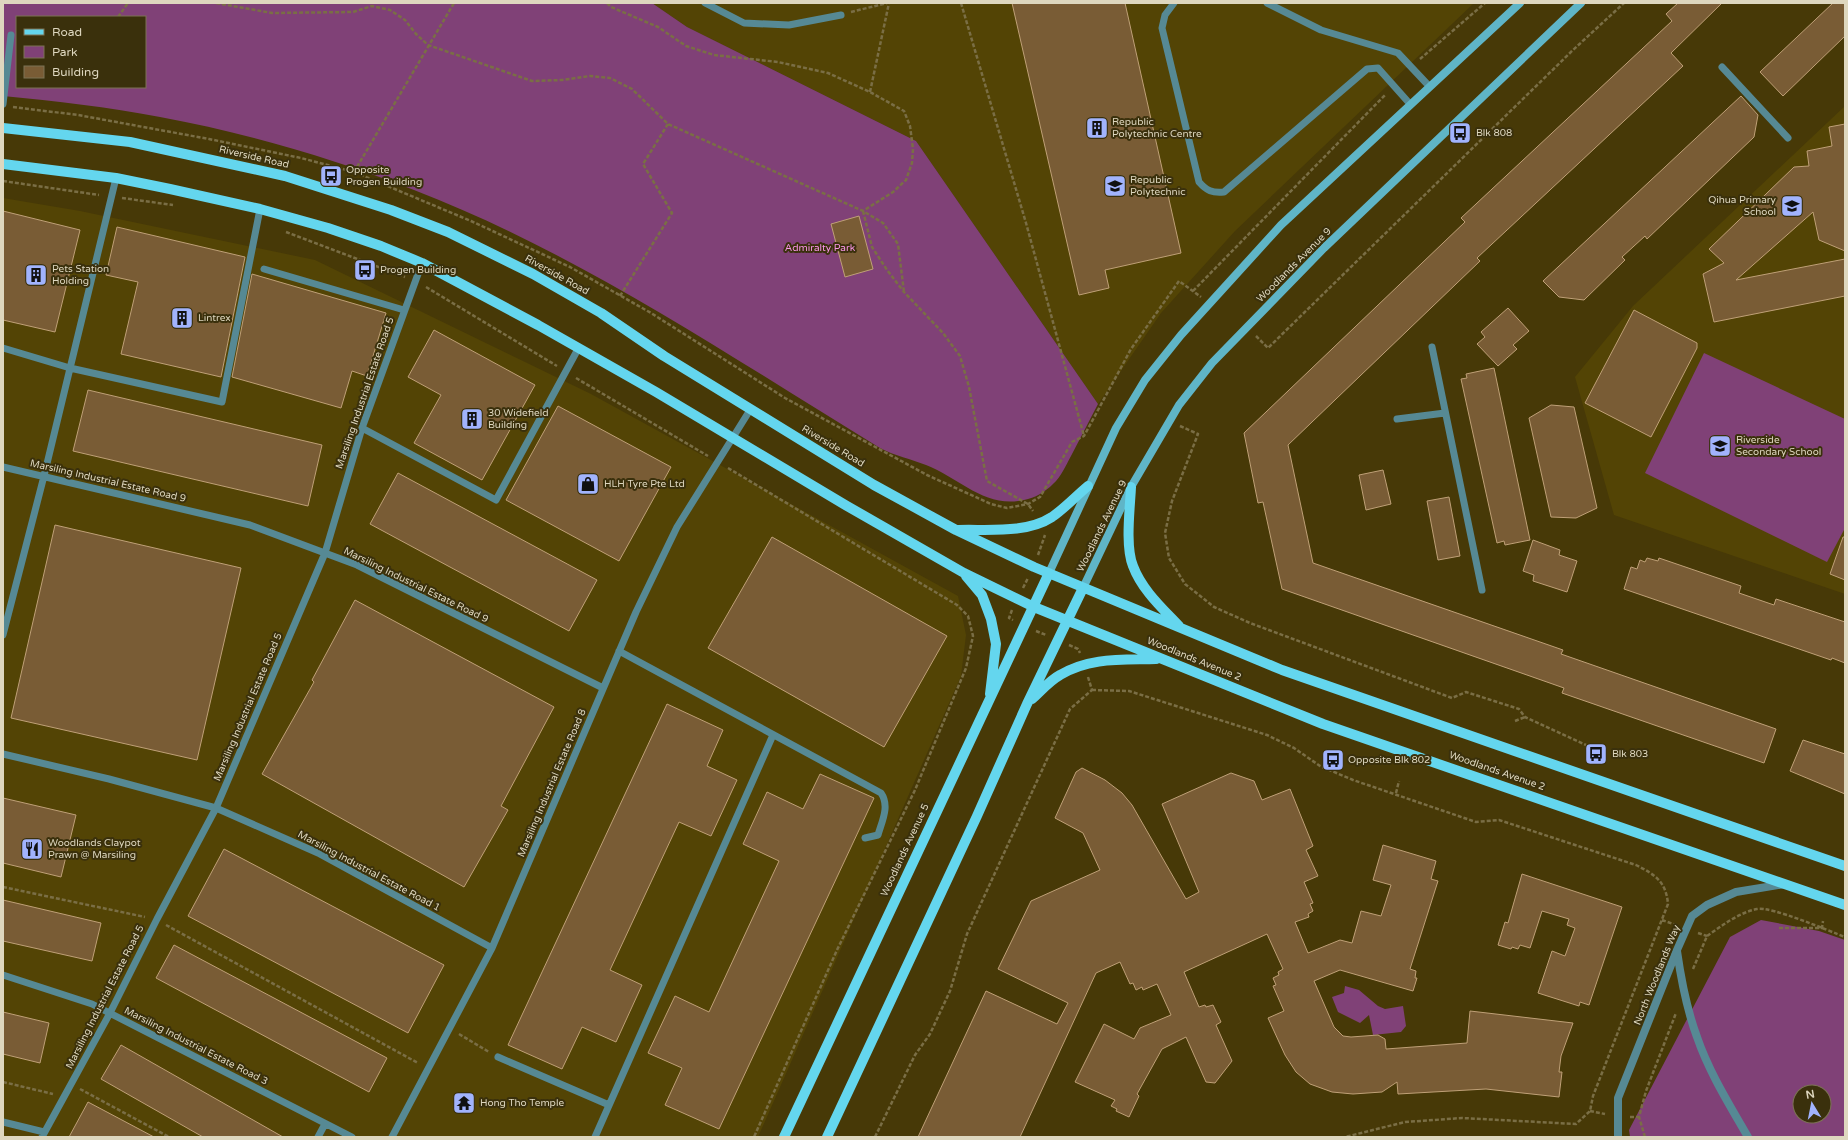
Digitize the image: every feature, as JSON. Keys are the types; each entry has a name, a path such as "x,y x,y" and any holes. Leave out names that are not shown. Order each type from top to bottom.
{"main road":[{"path":"1520,3 1281,225 1181,335 1145,380 1116,428 1049,573 1182,630 1282,670 1845,866"},
{"name":"Woodlands Avenue 9","path":"1083,588 1131,487 1179,405 1212,363 1256,316 1324,248 1581,3"},
{"name":"Riverside Road","path":"3,128 130,142 285,176 391,210 455,235 533,274 601,313 664,356 874,485 956,530 1049,573"},
{"path":"3,164 116,178 260,208 382,246 422,263 656,392 964,573 1034,607"},
{"path":"956,530 1018,528 1039,523 1052,517 1088,486"},
{"path":"1131,487 1129,537 1132,565 1146,590 1182,630"},
{"path":"964,573 982,595 991,619 996,644 989,704"},
{"name":"Woodlands Avenue 5","path":"784,1137 989,704 1049,573"},
{"path":"827,1137 977,816 1027,704 1083,588"},
{"name":"Woodlands Avenue 2","path":"1034,607 1067,622 1322,724 1845,905"},
{"path":"1027,704 1058,676 1083,663 1107,660 1162,659"}],"street":[{"name":"North Woodlands Way","path":"1618,1137 1618,1098 1692,916 1707,905 1736,892 1785,884"},
{"path":"1677,950 1696,1036 1714,1078 1748,1137"}],"lane":[{"path":"705,3 744,23 789,25 841,15"},
{"path":"1174,3 1165,15 1162,28 1199,182 1206,190 1224,192 1367,69 1378,68 1410,104"},
{"path":"1267,3 1321,30 1398,53 1429,86"},
{"path":"3,104 11,35"},
{"path":"1722,67 1788,138"},
{"path":"3,635 44,476 116,178"},
{"path":"3,348 70,368 222,402 260,208"},
{"name":"Marsiling Industrial Estate Road 5","path":"43,1134 110,1013 157,919 216,808 325,553 362,428 422,263"},
{"path":"264,269 404,310"},
{"path":"1432,347 1482,590"},
{"path":"362,428 496,500 578,349"},
{"name":"Marsiling Industrial Estate Road 8","path":"392,1137 450,1030 492,948 619,651 677,527 750,410"},
{"path":"1397,419 1445,413"},
{"name":"Marsiling Industrial Estate Road 9","path":"3,467 250,525 357,565 603,688"},
{"path":"619,651 881,793 886,800 886,806 878,835 865,838"},
{"path":"595,1137 773,735"},
{"name":"Marsiling Industrial Estate Road 1","path":"3,754 109,779 216,808 318,853 492,948"},
{"name":"Marsiling Industrial Estate Road 3","path":"3,975 92,1004 352,1137"},
{"path":"498,1057 609,1105"},
{"path":"3,1122 43,1134"},
{"path":"318,1137 325,1124"}],"path":[{"path":"119,16 128,3"},
{"path":"216,3 272,13 353,12 372,6 390,10 405,20 416,34 428,45 532,81 562,80 590,76 610,78 632,88 668,124 863,211 883,223 898,244 904,292"},
{"path":"354,172 454,3"},
{"path":"607,3 611,7 658,27 686,46 714,55 778,62 828,73 870,92 904,112 910,126 913,149 912,163 906,180 893,192 863,211"},
{"path":"841,15 888,3 870,92"},
{"path":"961,3 1026,223 1084,436"},
{"path":"1411,67 1485,3"},
{"path":"1268,348 1573,50 1624,3"},
{"path":"863,211 872,247 904,292 943,334 960,356 969,387 987,481 1028,504 1040,497 1072,442 1084,436 1131,349 1179,281 1193,291 1393,86"},
{"path":"620,296 672,213 643,164 668,124"},
{"path":"3,181 178,206"},
{"path":"279,230 415,280 957,605 968,616 973,636 966,668 915,790 837,950 754,1137"},
{"path":"1170,421 1198,434 1172,501 1165,533 1169,558 1185,584 1214,607 1250,623 1452,698 1466,692 1520,709 1525,718 1586,745"},
{"path":"875,1137 915,1055 930,1034 950,991 967,934 1070,709 1092,690 1129,691 1267,735 1294,748 1320,766 1353,780 1396,793 1476,822 1499,820 1636,865 1652,873 1667,891 1668,904 1593,1096 1590,1111 1576,1124 1454,1119 1405,1122 1345,1137"},
{"path":"1515,721 1525,718"},
{"path":"1396,793 1399,781"},
{"path":"3,887 157,919 429,1069"},
{"path":"1685,991 1706,936 1736,916 1759,908 1845,936"},
{"path":"1822,928 1823,920"},
{"path":"1779,928 1822,928"},
{"path":"1645,1137 1640,1116 1646,1091 1677,1012"},
{"path":"450,1030 498,1057"},
{"path":"3,1082 64,1096"},
{"path":"71,1084 169,1137"}],"shaded area":[{"name":"Republic Polytechnic","path":"652,3 1474,3 1235,231 1161,313 1098,404 916,141 687,27"},
{"name":"Riverside Secondary School","path":"1845,106 1845,594 1614,515 1575,377 1633,306"},
{"path":"3,198 80,211 315,260 591,394 958,596 966,635 961,676 758,1137 3,1137"}],"green space":[{"name":"Admiralty Park","path":"3,3 652,3 687,27 916,141 1098,404 1063,471 1047,490 1032,498 1024,500 1010,502 997,500 973,491 926,465 880,448 653,308 536,244 414,190 352,167 257,139 192,123 121,110 3,96"},
{"path":"1704,353 1845,419 1845,528 1827,562 1645,473"},
{"path":"1761,920 1819,931 1845,940 1845,1137 1630,1137 1629,1130 1730,937"},
{"path":"1345,986 1359,990 1378,1006 1385,1009 1403,1006 1406,1026 1401,1032 1373,1035 1369,1015 1360,1023 1338,1012 1332,997 1344,993"}],"building":[{"name":"Republic Polytechnic Centre","path":"1012,3 1125,3 1181,253 1105,270 1109,288 1079,295"},
{"path":"1678,3 1722,3 1671,53 1683,66 1477,258 1480,261 1288,445 1313,563 1563,650 1561,654 1776,729 1764,763 1562,693 1564,688 1282,589 1263,502 1258,503 1244,433 1465,222 1461,218 1672,21 1666,14"},
{"path":"1833,3 1845,3 1845,36 1783,96 1760,72"},
{"path":"1741,96 1758,115 1754,137 1647,239 1645,236 1622,257 1625,260 1584,300 1559,297 1543,281"},
{"path":"1845,124 1845,251 1819,240 1813,212 1736,280 1845,259 1845,296 1714,322 1703,274 1724,263 1709,249 1794,167 1809,166 1807,151 1832,146 1829,127"},
{"name":"Pets Station Holding","path":"3,211 80,230 55,332 3,320"},
{"path":"859,216 873,269 845,277 831,224"},
{"name":"Lintrex","path":"117,227 245,257 221,377 121,354 138,282 106,275"},
{"path":"252,274 386,313 367,376 352,371 341,408 232,377"},
{"path":"1508,308 1529,331 1513,345 1517,349 1498,366 1477,344 1485,337 1481,332"},
{"path":"1634,310 1697,343 1697,348 1651,437 1585,403"},
{"name":"30 Widefield Building","path":"434,330 535,385 482,480 414,443 441,395 408,377"},
{"path":"1494,368 1530,540 1505,545 1504,541 1497,543 1461,379 1467,378 1466,374"},
{"path":"88,390 322,445 308,506 73,451"},
{"path":"1551,405 1574,407 1597,508 1576,518 1551,517 1529,418"},
{"name":"HLH Tyre Pte Ltd","path":"558,406 671,467 619,561 506,500"},
{"path":"1383,470 1391,504 1366,510 1359,475"},
{"path":"398,473 597,580 569,631 370,524"},
{"path":"1449,497 1460,556 1438,560 1427,501"},
{"path":"55,525 241,568 197,760 11,718"},
{"path":"772,537 947,636 884,747 708,648"},
{"path":"1843,537 1845,537 1845,580 1830,574"},
{"path":"1533,540 1560,550 1559,555 1577,561 1567,592 1533,581 1534,575 1523,571"},
{"path":"1647,558 1658,561 1659,558 1741,586 1739,593 1774,605 1776,599 1845,622 1845,663 1832,658 1831,660 1624,589 1631,567 1637,569 1640,560 1645,562"},
{"path":"355,600 554,707 501,806 508,810 464,887 262,774 314,682 312,680"},
{"path":"667,704 723,730 707,766 737,780 711,836 679,822 610,970 642,985 616,1042 582,1027 562,1069 508,1045"},
{"path":"1803,740 1845,754 1845,794 1790,771"},
{"path":"1082,768 1105,780 1122,793 1132,805 1186,899 1199,892 1162,804 1231,773 1254,781 1262,800 1290,789 1313,846 1306,850 1318,876 1304,882 1313,903 1310,904 1313,911 1308,914 1309,917 1295,922 1308,953 1340,940 1352,943 1361,911 1381,916 1391,885 1373,880 1383,845 1436,861 1431,879 1438,881 1410,969 1416,971 1415,978 1417,978 1413,991 1340,970 1314,981 1334,1027 1343,1036 1351,1037 1378,1035 1385,1039 1386,1049 1467,1043 1470,1011 1573,1023 1561,1056 1559,1072 1562,1072 1559,1097 1486,1089 1398,1094 1397,1082 1382,1092 1353,1094 1332,1092 1310,1084 1296,1072 1285,1055 1268,1018 1284,1011 1273,986 1276,985 1273,978 1279,975 1278,972 1283,969 1267,934 1184,972 1199,1007 1213,1005 1221,1022 1216,1025 1232,1061 1215,1083 1206,1082 1186,1037 1162,1049 1137,1094 1139,1096 1129,1117 1116,1111 1117,1109 1111,1106 1115,1100 1075,1082 1104,1024 1134,1039 1140,1028 1171,1015 1157,984 1143,990 1142,987 1136,990 1133,983 1130,984 1120,962 1096,973 1020,1137 918,1137 986,991 1057,1024 1068,1003 998,969 1031,901 1100,870 1083,833 1055,818 1076,772"},
{"path":"820,774 874,798 719,1129 665,1105 682,1068 648,1053 675,996 709,1012 779,861 743,844 767,792 803,809"},
{"path":"3,798 76,815 61,877 3,863"},
{"path":"224,849 444,965 408,1033 188,916"},
{"path":"1522,874 1622,907 1589,1005 1580,1002 1579,1006 1538,993 1552,951 1565,956 1575,928 1567,925 1569,919 1542,911 1530,948 1520,945 1518,949 1512,947 1511,949 1498,945 1505,922 1508,923"},
{"path":"3,900 101,923 92,961 3,941"},
{"path":"174,945 387,1058 369,1092 156,978"},
{"path":"3,1012 49,1023 40,1063 3,1054"},
{"path":"121,1045 283,1137 203,1137 101,1079"},
{"path":"88,1102 154,1137 69,1137"}],"place":[{"name":"Republic Polytechnic Centre","path":"1097,128"},
{"name":"Blk 808","path":"1460,133"},
{"name":"Opposite Progen Building","path":"331,176"},
{"name":"Republic Polytechnic","path":"1115,186"},
{"name":"Qihua Primary School","path":"1792,206"},
{"name":"Progen Building","path":"365,270"},
{"name":"Pets Station Holding","path":"36,275"},
{"name":"Lintrex","path":"182,318"},
{"name":"30 Widefield Building","path":"472,419"},
{"name":"Riverside Secondary School","path":"1720,446"},
{"name":"HLH Tyre Pte Ltd","path":"588,484"},
{"name":"Blk 803","path":"1596,754"},
{"name":"Opposite Blk 802","path":"1333,760"},
{"name":"Woodlands Claypot Prawn @ Marsiling","path":"32,849"},
{"name":"Hong Tho Temple","path":"464,1103"}]}
